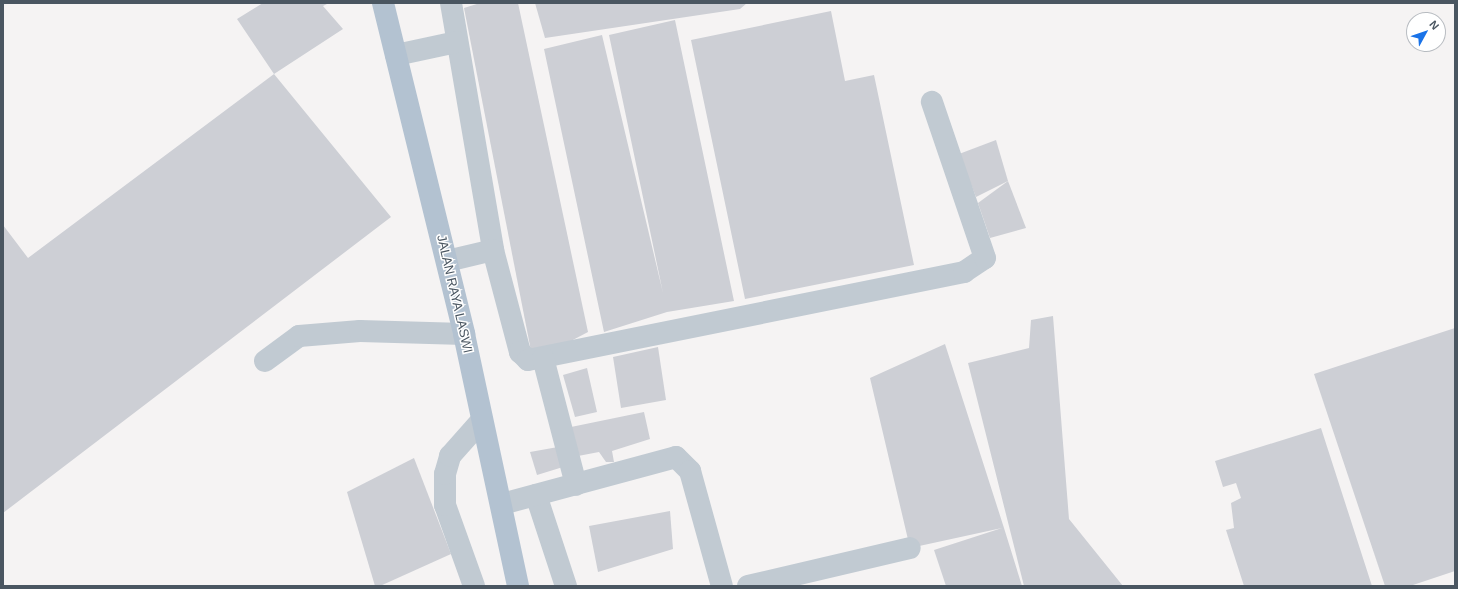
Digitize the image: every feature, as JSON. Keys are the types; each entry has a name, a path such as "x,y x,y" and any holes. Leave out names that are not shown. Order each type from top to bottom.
{"main road":[{"name":"JALAN RAYA LASWI","path":"383,3 464,334 502,504 518,586"}],"street":[{"path":"450,3 493,250 520,352 528,360 544,358 964,272 985,258 932,102"},
{"path":"396,55 457,42"},
{"path":"447,261 493,250"},
{"path":"265,361 299,336 360,331 464,334"},
{"path":"544,358 576,485"},
{"path":"474,586 445,505 445,474 450,456 482,420"},
{"path":"502,504 676,457 690,471 722,586"},
{"path":"536,495 566,586"},
{"path":"748,586 910,548"}],"building":[{"path":"263,3 329,3 323,6 343,29 274,74 237,19"},
{"path":"480,3 518,3 588,332 533,361 464,8"},
{"path":"535,3 747,3 740,9 545,38"},
{"path":"831,11 845,81 874,75 914,265 745,299 691,40"},
{"path":"675,20 734,301 667,312 604,332 544,49 602,35 663,293 609,35"},
{"path":"274,74 391,217 3,513 3,225 28,258"},
{"path":"996,140 1008,181 976,197 959,154"},
{"path":"1008,181 1026,228 990,238 978,203"},
{"path":"1053,316 1069,519 1123,586 1024,586 968,363 1029,348 1031,320"},
{"path":"1455,328 1455,571 1410,586 1385,586 1314,374"},
{"path":"945,344 1022,586 946,586 934,550 1002,528 910,548 870,378"},
{"path":"658,347 666,400 621,408 613,357"},
{"path":"587,368 597,412 575,417 563,375"},
{"path":"644,412 650,439 612,451 614,462 606,462 599,452 578,456 571,427"},
{"path":"1321,428 1372,586 1244,586 1226,530 1234,528 1231,503 1241,498 1236,483 1223,487 1215,461"},
{"path":"558,447 563,467 537,475 530,452"},
{"path":"414,458 451,554 380,586 375,586 347,492"},
{"path":"670,511 673,549 598,572 589,526"}]}
